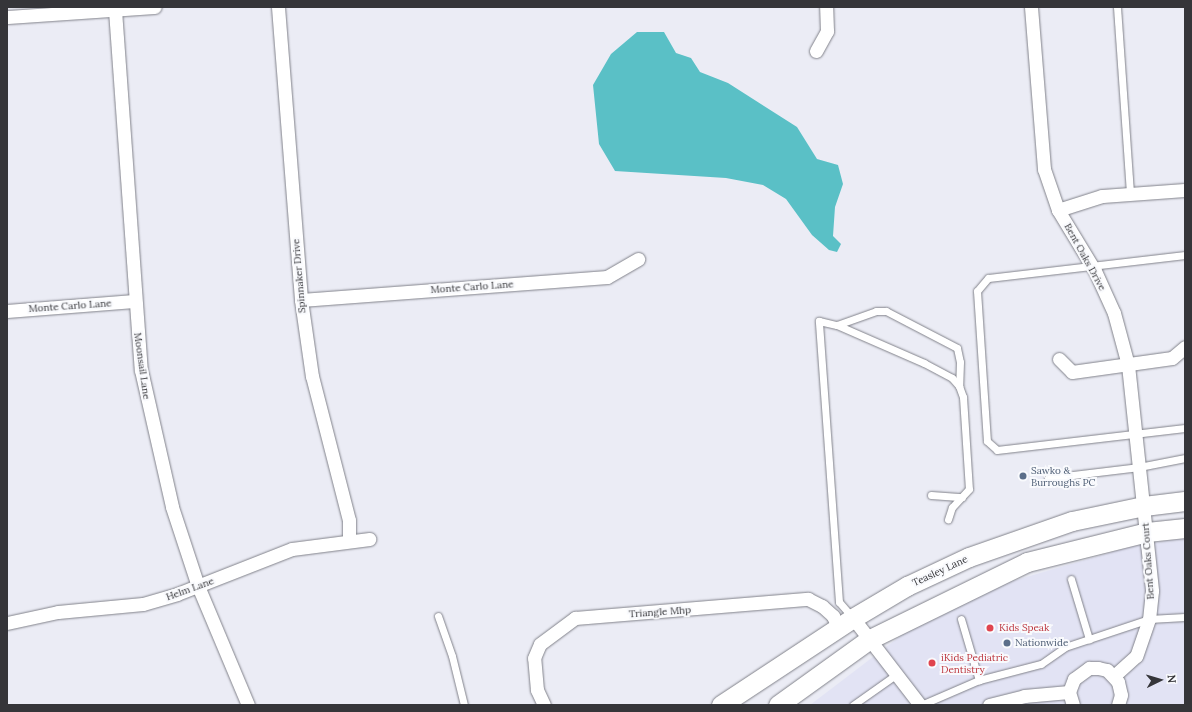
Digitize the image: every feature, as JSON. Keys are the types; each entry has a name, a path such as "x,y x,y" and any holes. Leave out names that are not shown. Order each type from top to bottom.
{"main road":[{"name":"Teasley Lane","path":"721,705 845,623 907,586 1010,541 1072,521 1144,506 1185,501"},
{"path":"778,705 870,639 1028,562 1147,532 1185,528"}],"street":[{"path":"7,17 155,7"},
{"name":"Spinnaker Drive","path":"278,7 301,300 312,376 349,520 349,541"},
{"path":"816,51 827,31 826,7"},
{"name":"Bent Oaks Drive","path":"1031,7 1042,155 1058,210 1092,267 1114,313 1128,365 1144,506"},
{"name":"Moonsail Lane","path":"115,10 134,301 141,370 150,419 172,507 198,586 248,705"},
{"path":"1058,210 1088,199 1130,193 1185,190"},
{"name":"Monte Carlo Lane","path":"301,300 607,277 638,259"},
{"name":"Monte Carlo Lane","path":"7,311 134,301"},
{"path":"1059,359 1072,372 1172,358 1185,347"},
{"name":"Bent Oaks Court","path":"1114,676 1136,656 1149,619 1152,591 1144,506"},
{"name":"Helm Lane","path":"7,623 58,612 144,604 198,586 292,549 369,539"},
{"name":"Triangle Mhp","path":"544,705 538,690 534,658 540,644 574,618 808,599 822,606 833,616 845,623"},
{"path":"845,623 870,639 921,705"},
{"path":"1073,705 1069,692 1074,679 1089,668 1102,669 1114,676 1121,695 1118,705"},
{"path":"989,705 1024,696 1069,692"}],"lane":[{"path":"1117,7 1130,193"},
{"path":"1185,255 988,278 977,291 987,441 997,450 1185,428"},
{"path":"838,325 876,311 886,311 940,338 957,348 960,362 959,386"},
{"path":"845,623 839,602 819,321 838,325 924,363 952,378 959,386 963,397 969,489 952,508 948,519"},
{"path":"1048,478 1139,467 1185,458"},
{"path":"931,496 962,497"},
{"path":"1071,579 1089,639"},
{"path":"438,616 452,656 464,705"},
{"path":"921,705 979,680 1041,664 1065,647 1149,619 1185,617"},
{"path":"961,619 979,680"},
{"path":"853,705 897,674"}],"shaded area":[{"path":"1185,538 1185,705 810,705 911,628 1002,584 1133,546"}],"water":[{"path":"637,32 664,32 676,53 691,58 700,72 728,83 797,127 817,159 838,165 843,184 835,207 833,236 841,244 837,252 829,250 812,235 786,199 763,185 726,178 615,171 599,144 593,85 611,54"}],"place":[{"name":"Sawko & Burroughs PC","path":"1023,476"},
{"name":"Kids Speak","path":"990,628"},
{"name":"Nationwide","path":"1007,643"},
{"name":"iKids Pediatric Dentistry","path":"932,663"}]}
